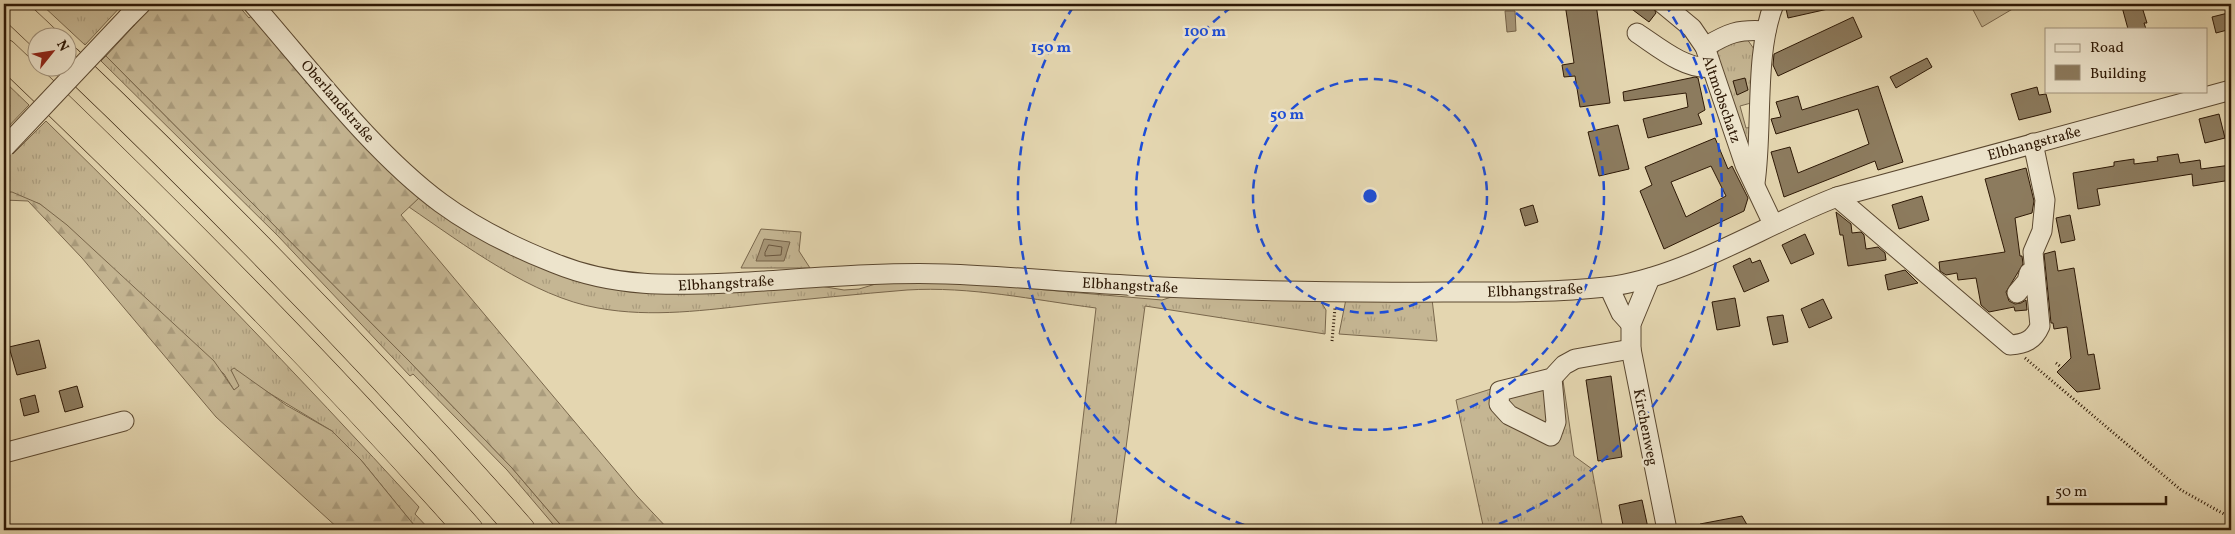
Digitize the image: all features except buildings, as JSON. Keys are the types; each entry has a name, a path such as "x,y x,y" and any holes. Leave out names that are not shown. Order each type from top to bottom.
{"highway":[{"path":"8,4 33,28"},
{"path":"4,53 103,148 231,276 339,388 469,530"},
{"path":"78,70 140,129 368,362 521,530"}],"street":[{"path":"4,147 141,4"},
{"name":"Oberlandstraße","path":"253,4 372,141 428,193"},
{"path":"1663,4 1692,28 1705,47"},
{"name":"Altmobschatz","path":"1755,183 1766,31 1774,4"},
{"name":"Altmobschatz","path":"1766,31 1740,30 1728,34 1705,47 1745,166 1755,183 1773,224"},
{"path":"1637,33 1700,69 1711,67"},
{"name":"Elbhangstraße","path":"428,193 445,206 512,245 556,264 594,278 641,284 672,286 853,276 944,274 1128,286 1337,292 1539,292 1609,287 1650,278 1712,253 1773,224 1837,197 2231,90"},
{"path":"2025,285 2033,252 2042,231 2045,200 2033,143"},
{"path":"1837,197 2010,345 2030,341 2036,335 2040,326 2033,252"},
{"name":"Kirchenweg","path":"1650,278 1631,324 1631,349 1666,530"},
{"path":"1609,287 1622,314 1631,324"},
{"path":"1552,378 1560,371 1564,364 1575,359 1631,349"},
{"path":"4,453 124,421"}],"path":[{"path":"1332,341 1337,292"},
{"path":"2010,345 2181,490 2231,518"},
{"path":"2056,363 2061,368"}],"green space":[{"path":"41,4 123,4 85,45 78,38 78,28 67,28"},
{"path":"154,4 237,4 249,18 255,13 421,196 401,215 637,496 669,530 565,530 512,468 410,362 106,56"},
{"path":"1970,4 2021,4 1982,27"},
{"path":"1747,39 1754,49 1751,103 1740,106 1746,128 1755,127 1752,162 1716,56 1721,45"},
{"path":"106,56 410,362 512,468 565,530 558,530 507,470 413,374 410,376 278,236 101,61"},
{"path":"4,81 29,105 4,131"},
{"path":"46,121 235,311 328,409 419,507 415,514 430,530 418,530 361,460 332,431 231,370 240,386 234,390 224,374 40,204 4,192 4,157 9,151 13,154"},
{"path":"4,192 12,192 40,204 67,225 214,361 234,390 239,386 231,370 234,368 286,405 332,431 361,460 418,530 340,530 216,417 82,258 28,201 4,200"},
{"path":"421,196 560,274 814,285 844,290 859,289 879,283 954,282 1162,300 1181,294 1318,297 1326,310 1325,334 1145,306 1115,530 1070,530 1096,308 1002,294 931,289 870,293 679,312 618,311 598,308 573,302 549,293 524,281 475,252 409,207"},
{"path":"761,229 801,232 799,251 810,268 741,268"},
{"path":"1346,299 1432,299 1437,341 1339,334"},
{"path":"1561,367 1574,456 1592,469 1603,530 1484,530 1456,400"}],"water":[{"path":"1505,11 1515,11 1516,31 1507,32"},
{"path":"764,239 790,242 784,261 756,261"}]}
